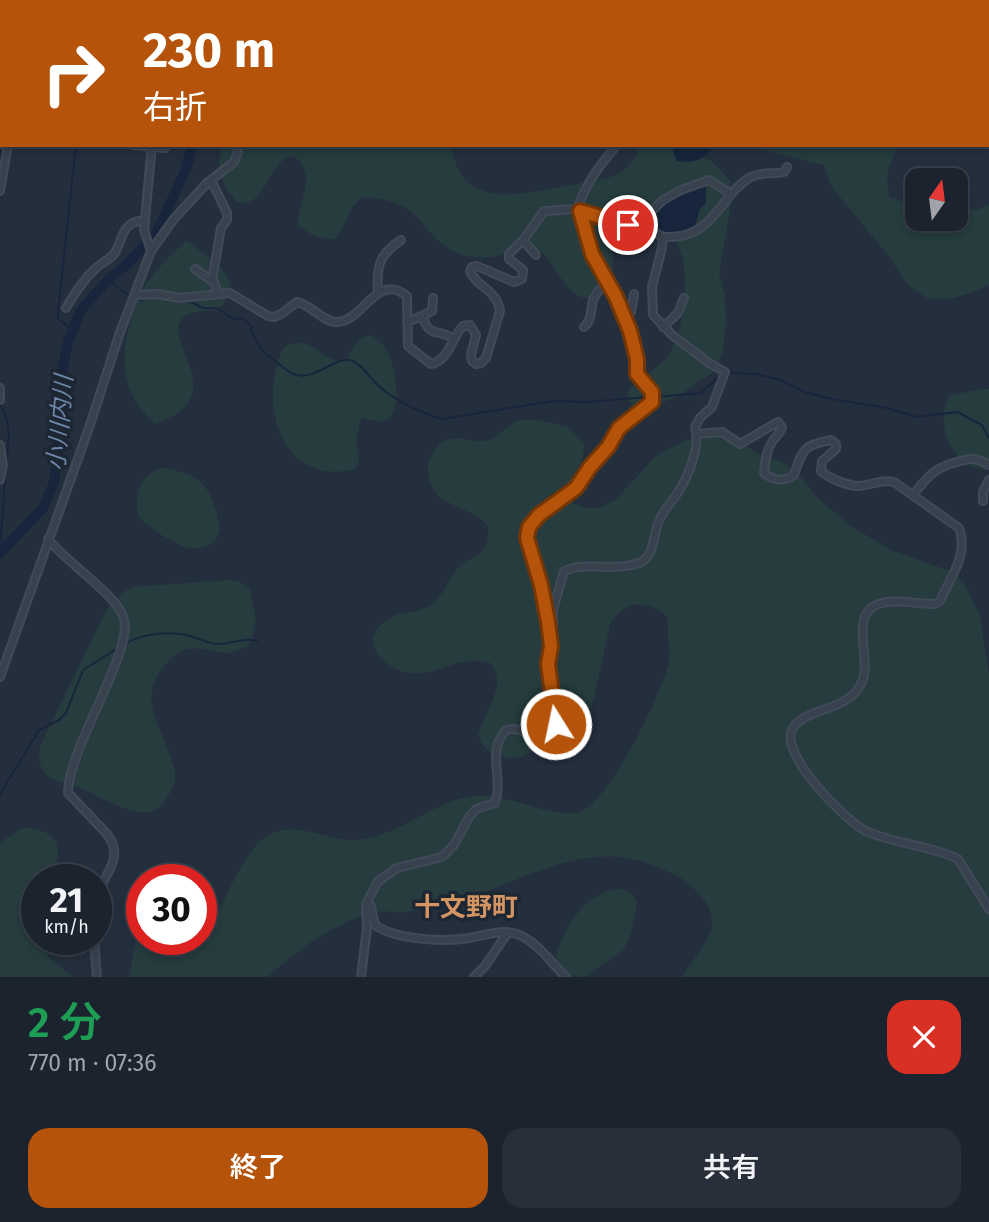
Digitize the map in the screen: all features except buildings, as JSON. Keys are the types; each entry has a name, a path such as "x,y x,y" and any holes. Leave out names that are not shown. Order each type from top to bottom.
{"street":[{"path":"0,191 8,147"},
{"path":"151,251 144,230 152,147"},
{"path":"0,677 151,251 173,220 211,180 234,162 236,147"},
{"path":"361,977 367,928 366,904 378,881 397,868 442,858 454,845 463,826 476,809 495,803 500,783 494,750 505,731 516,729 546,740 552,739 556,724 548,664 551,646 541,585 527,538 529,527 549,507 576,488 608,447 619,428 652,402 652,392 637,374 637,359 630,331 592,254 579,210 587,183 615,147"},
{"path":"637,222 663,237 685,235 714,216 736,186 763,172 784,172 787,167"},
{"path":"211,180 227,213 227,220 221,228 212,281"},
{"path":"134,297 157,294 180,298 230,293 268,316 281,314 296,302 331,321 339,322 349,320 378,292 391,289 401,291 407,296 408,346 431,364 444,359 463,326 470,325 476,335 471,355 476,364 486,358 500,311 489,288 474,279 470,271 477,266 519,282 524,275 523,270 509,259 509,254 544,211 579,210 628,225 637,222 681,190 709,180 731,194"},
{"path":"66,308 79,286 112,256 123,230 145,220"},
{"path":"548,664 552,656 555,630 553,610 564,571 577,565 639,563 647,557 658,523 679,490 692,462 697,434 695,427 712,407 724,372 663,327 653,315 652,287 663,237"},
{"path":"378,292 377,275 381,260 386,250 401,240"},
{"path":"523,240 536,255"},
{"path":"195,270 212,281 218,293"},
{"path":"584,327 591,317 593,301 607,281"},
{"path":"624,316 631,312 634,294"},
{"path":"407,322 432,311 433,298"},
{"path":"663,327 678,313 684,298"},
{"path":"422,316 433,334 446,334 454,339"},
{"path":"0,388 1,399"},
{"path":"697,434 722,432 740,444 778,422 782,427 780,433 765,456 764,473 772,479 786,479 793,475 801,452 810,445 831,440 836,444 836,449 822,461 821,471 826,476 857,486 886,480 894,482 959,528 962,537 958,567 940,601 935,604 886,602 866,612 861,627 866,670 861,686 839,705 799,722 791,732 789,742 797,760 811,779 852,822 882,837 958,859 989,909"},
{"path":"0,444 3,465 0,480"},
{"path":"914,495 929,475 941,466 970,458 978,458 989,465"},
{"path":"983,501 983,492 989,480"},
{"path":"48,539 112,601 123,616 125,626 126,634 120,656 94,710 68,786 68,793 107,834 115,850 112,866"},
{"path":"366,904 372,906 375,925 385,932 439,940 508,932 519,935 534,945 566,977"},
{"path":"474,977 485,966 508,932"},
{"path":"95,955 97,977"}],"green space":[{"path":"224,147 452,147 457,165 465,179 477,188 491,193 508,194 614,176 630,164 639,147 681,147 711,161 730,180 733,194 719,273 725,296 726,322 723,351 716,370 675,398 639,410 629,401 629,389 665,359 675,343 684,298 684,267 676,242 661,227 647,220 626,215 617,217 611,233 610,282 602,294 588,299 571,291 548,258 536,250 525,248 486,257 461,254 437,240 408,210 382,199 359,200 335,239 315,236 298,226 306,179 301,163 293,156 284,160 255,199 237,202 227,190 221,175 221,153"},
{"path":"760,147 900,147 888,170 887,183 890,197 905,203 905,231 968,231 968,210 989,205 989,285 950,299 927,298 908,285 887,254 831,186 824,165"},
{"path":"186,241 224,272 230,284 229,292 219,309 191,313 179,325 179,337 193,382 191,398 179,412 155,424 137,403 127,382 125,358 128,331 145,285"},
{"path":"370,335 388,352 396,380 394,409 384,421 362,418 357,438 359,462 355,469 330,471 309,466 293,453 281,436 275,415 273,392 276,369 284,347 302,343 336,361 345,361 359,339"},
{"path":"989,389 989,470 973,467 956,454 946,436 944,426 945,406 949,396"},
{"path":"534,419 568,427 584,443 582,458 568,493 568,501 586,508 600,508 616,499 654,458 664,451 689,439 720,435 784,463 797,473 819,499 851,526 893,551 953,572 964,583 980,616 989,674 989,977 682,977 710,933 712,922 704,899 687,883 665,870 630,858 605,856 556,865 447,904 410,911 379,911 363,916 345,923 302,948 267,977 129,977 133,955 217,955 217,914 256,845 278,831 300,830 355,840 370,838 398,828 453,801 482,796 552,811 578,812 604,791 618,771 655,701 668,666 667,618 659,610 636,605 617,615 610,625 592,707 585,723 573,736 520,757 495,755 482,744 478,735 496,688 495,670 489,662 465,661 429,672 403,672 380,658 373,643 379,627 390,617 433,603 460,566 480,553 487,542 488,526 476,516 437,495 433,489 428,470 433,452 452,439 487,440 518,421"},
{"path":"162,468 188,474 204,486 210,495 220,531 212,542 203,548 181,545 139,518 137,502 140,487 148,475"},
{"path":"239,581 250,589 256,620 251,643 227,653 187,649 165,665 152,689 153,712 175,775 174,785 161,805 150,812 132,811 49,777 40,763 41,744 107,609 116,598 131,587"},
{"path":"22,828 44,832 56,843 56,864 21,864 21,955 48,955 73,977 0,977 0,843"},
{"path":"622,889 633,895 637,903 631,933 624,949 585,977 565,976 555,960 570,924 587,903 597,896"}],"water":[{"path":"673,147 713,147 703,158 689,162 677,161"},
{"path":"706,186 706,203 700,209 694,229 668,234 658,229 651,216 663,204 676,196"}],"waterway":[{"path":"0,169 2,147"},
{"path":"73,330 58,319 58,311 76,147"},
{"name":"小川内川","path":"0,553 43,508 54,483 60,382 68,343 80,311 157,232 186,169 192,147"},
{"path":"108,280 130,296"},
{"path":"134,299 152,297"},
{"path":"171,300 191,302 203,308 217,308 233,319 244,319 269,357 294,374 305,376 340,361 353,361 394,397 443,419 553,401 585,402 650,397"},
{"path":"729,373 756,374 781,380 805,392 826,398 887,408 917,417 957,412 982,425 989,438"},
{"path":"656,397 701,393 720,376"},
{"path":"0,404 9,433 2,551"},
{"path":"126,643 141,637 166,633 183,634 215,644 257,641"},
{"path":"0,794 39,730 59,720 66,713 83,670 118,648"}],"district":[{"name":"十文野町","path":"466,907"}],"route":[{"path":"556,724 550,694 548,664 551,646 548,622 541,585 527,538 529,527 539,515 576,488 608,447 619,428 652,402 652,392 637,374 637,359 630,331 616,297 592,254 580,211 628,225"}]}
